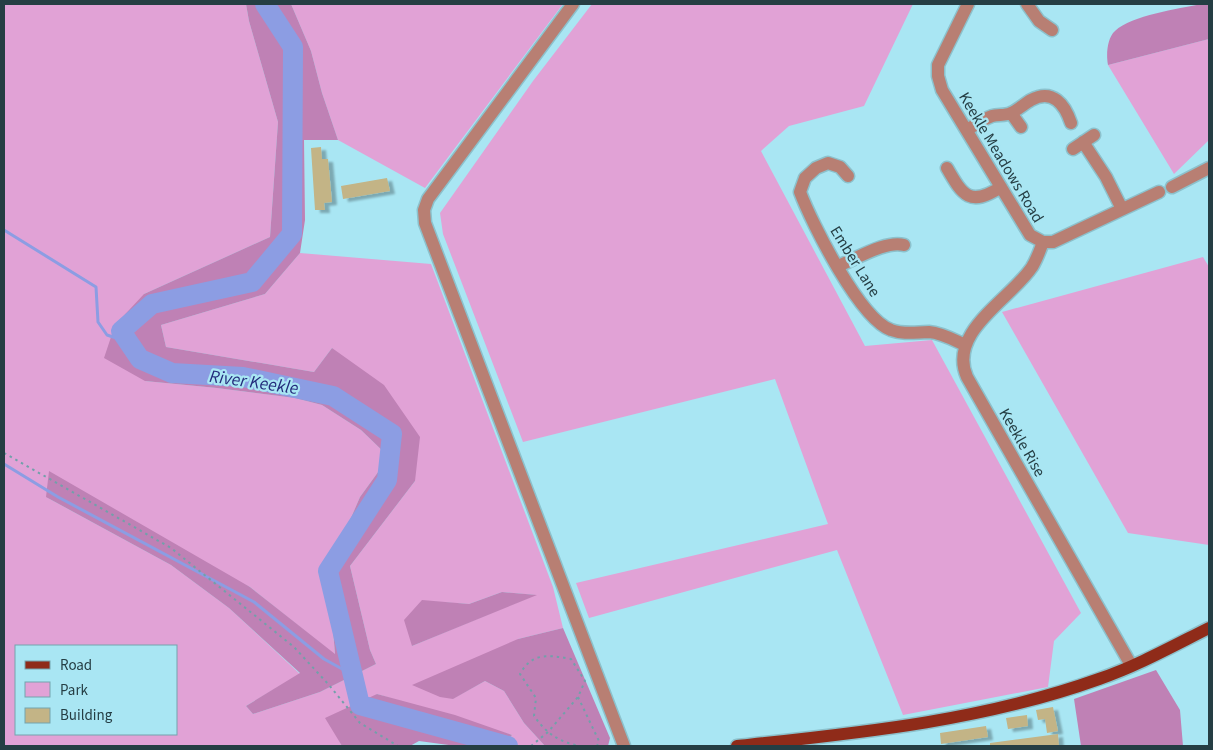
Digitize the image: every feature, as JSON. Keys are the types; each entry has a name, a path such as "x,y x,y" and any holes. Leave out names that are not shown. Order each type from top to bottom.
{"main road":[{"path":"737,746 907,727 976,714 1100,679 1209,628"}],"street":[{"path":"574,4 428,199 424,210 425,224 624,746"},
{"name":"Keekle Meadows Road","path":"968,4 940,61 937,73 942,90 968,130 1027,231 1033,237 1048,243 1057,241 1122,208 1160,192"},
{"path":"1027,4 1039,21 1052,30"},
{"path":"968,130 991,117 1012,113 1040,96 1056,99 1064,106 1071,123"},
{"path":"1012,113 1020,128"},
{"path":"1094,135 1078,145 1106,177 1122,208"},
{"name":"Ember Lane","path":"848,176 840,166 828,163 816,168 805,178 800,192 813,223 855,296 878,322 890,330 902,333 931,332 965,345"},
{"path":"947,168 962,192 970,197 980,198 989,195 1001,187"},
{"path":"1172,186 1209,168"},
{"path":"965,345 974,328 1020,282 1032,267 1043,242"},
{"path":"838,266 887,245 904,244"},
{"name":"Keekle Rise","path":"965,345 963,363 967,377 1131,665"}],"path":[{"path":"4,453 170,548 294,647 329,685 360,723 398,746"},
{"path":"531,746 548,732 578,697 585,681 571,658 550,656 534,658 524,666 520,674 536,698 534,716 548,732 562,742 579,746"},
{"path":"578,697 599,741 597,746"}],"green space":[{"path":"4,4 246,4 249,21 278,122 270,237 144,294 145,381 295,398 322,405 361,430 389,457 360,497 328,571 335,655 250,587 46,497 171,565 229,608 300,674 246,706 253,714 320,692 376,664 370,650 350,566 415,481 332,348 314,372 166,347 161,325 265,294 300,253 431,264 553,587 563,628 518,639 452,699 485,681 504,691 524,723 545,746 502,746 512,735 377,694 338,738 342,746 4,746","holes":["502,592 535,595 412,646 422,601 469,604"]},
{"path":"291,4 563,4 425,188 338,140 322,93 311,51"},
{"path":"592,4 913,4 864,106 789,126 761,151 865,346 932,340 1081,613 1054,641 1048,687 903,715 837,550 589,618 576,583 828,524 775,379 523,442 443,234 440,213 533,81"},
{"path":"1209,39 1209,140 1174,174 1108,65"},
{"path":"1203,257 1209,267 1209,545 1128,533 1002,312"}],"shaded area":[{"path":"246,4 291,4 311,51 322,93 338,140 304,140 305,220 300,253 265,294 161,325 166,347 314,372 332,348 384,385 420,437 415,481 350,566 370,650 376,664 320,692 253,714 246,706 300,673 229,608 171,565 46,497 49,471 250,587 335,654 328,571 360,497 389,457 361,430 322,405 295,398 145,381 104,358 115,325 144,294 270,237 278,122 249,21"},
{"path":"1209,4 1209,39 1108,65 1107,52 1110,38 1123,25 1156,13"},
{"path":"502,592 537,595 412,646 404,620 422,600 469,604"},
{"path":"563,628 610,738 608,746 545,746 524,723 504,691 485,681 453,699 440,697 412,685 518,639"},
{"path":"1156,670 1180,710 1183,746 1081,746 1074,699"},
{"path":"377,694 455,715 512,735 502,746 456,746 419,741 410,746 342,746 325,718"}],"building":[{"path":"321,147 322,159 328,159 332,202 324,203 325,210 315,210 311,148"},
{"path":"387,178 390,191 343,199 341,186"},
{"path":"1053,707 1058,731 1047,733 1045,719 1038,720 1036,710"},
{"path":"1027,715 1028,726 1008,729 1006,718"},
{"path":"986,726 988,737 941,744 940,733"},
{"path":"1058,734 1059,746 990,746 990,743"}],"waterway":[{"name":"River Keekle","path":"265,4 293,47 292,234 252,282 152,304 121,331 140,359 172,373 243,377 333,396 392,434 387,480 328,571 360,705 508,746"},
{"path":"4,230 96,287 98,322 107,335 128,342"},
{"path":"4,464 58,497 254,602 324,659 353,675"}]}
